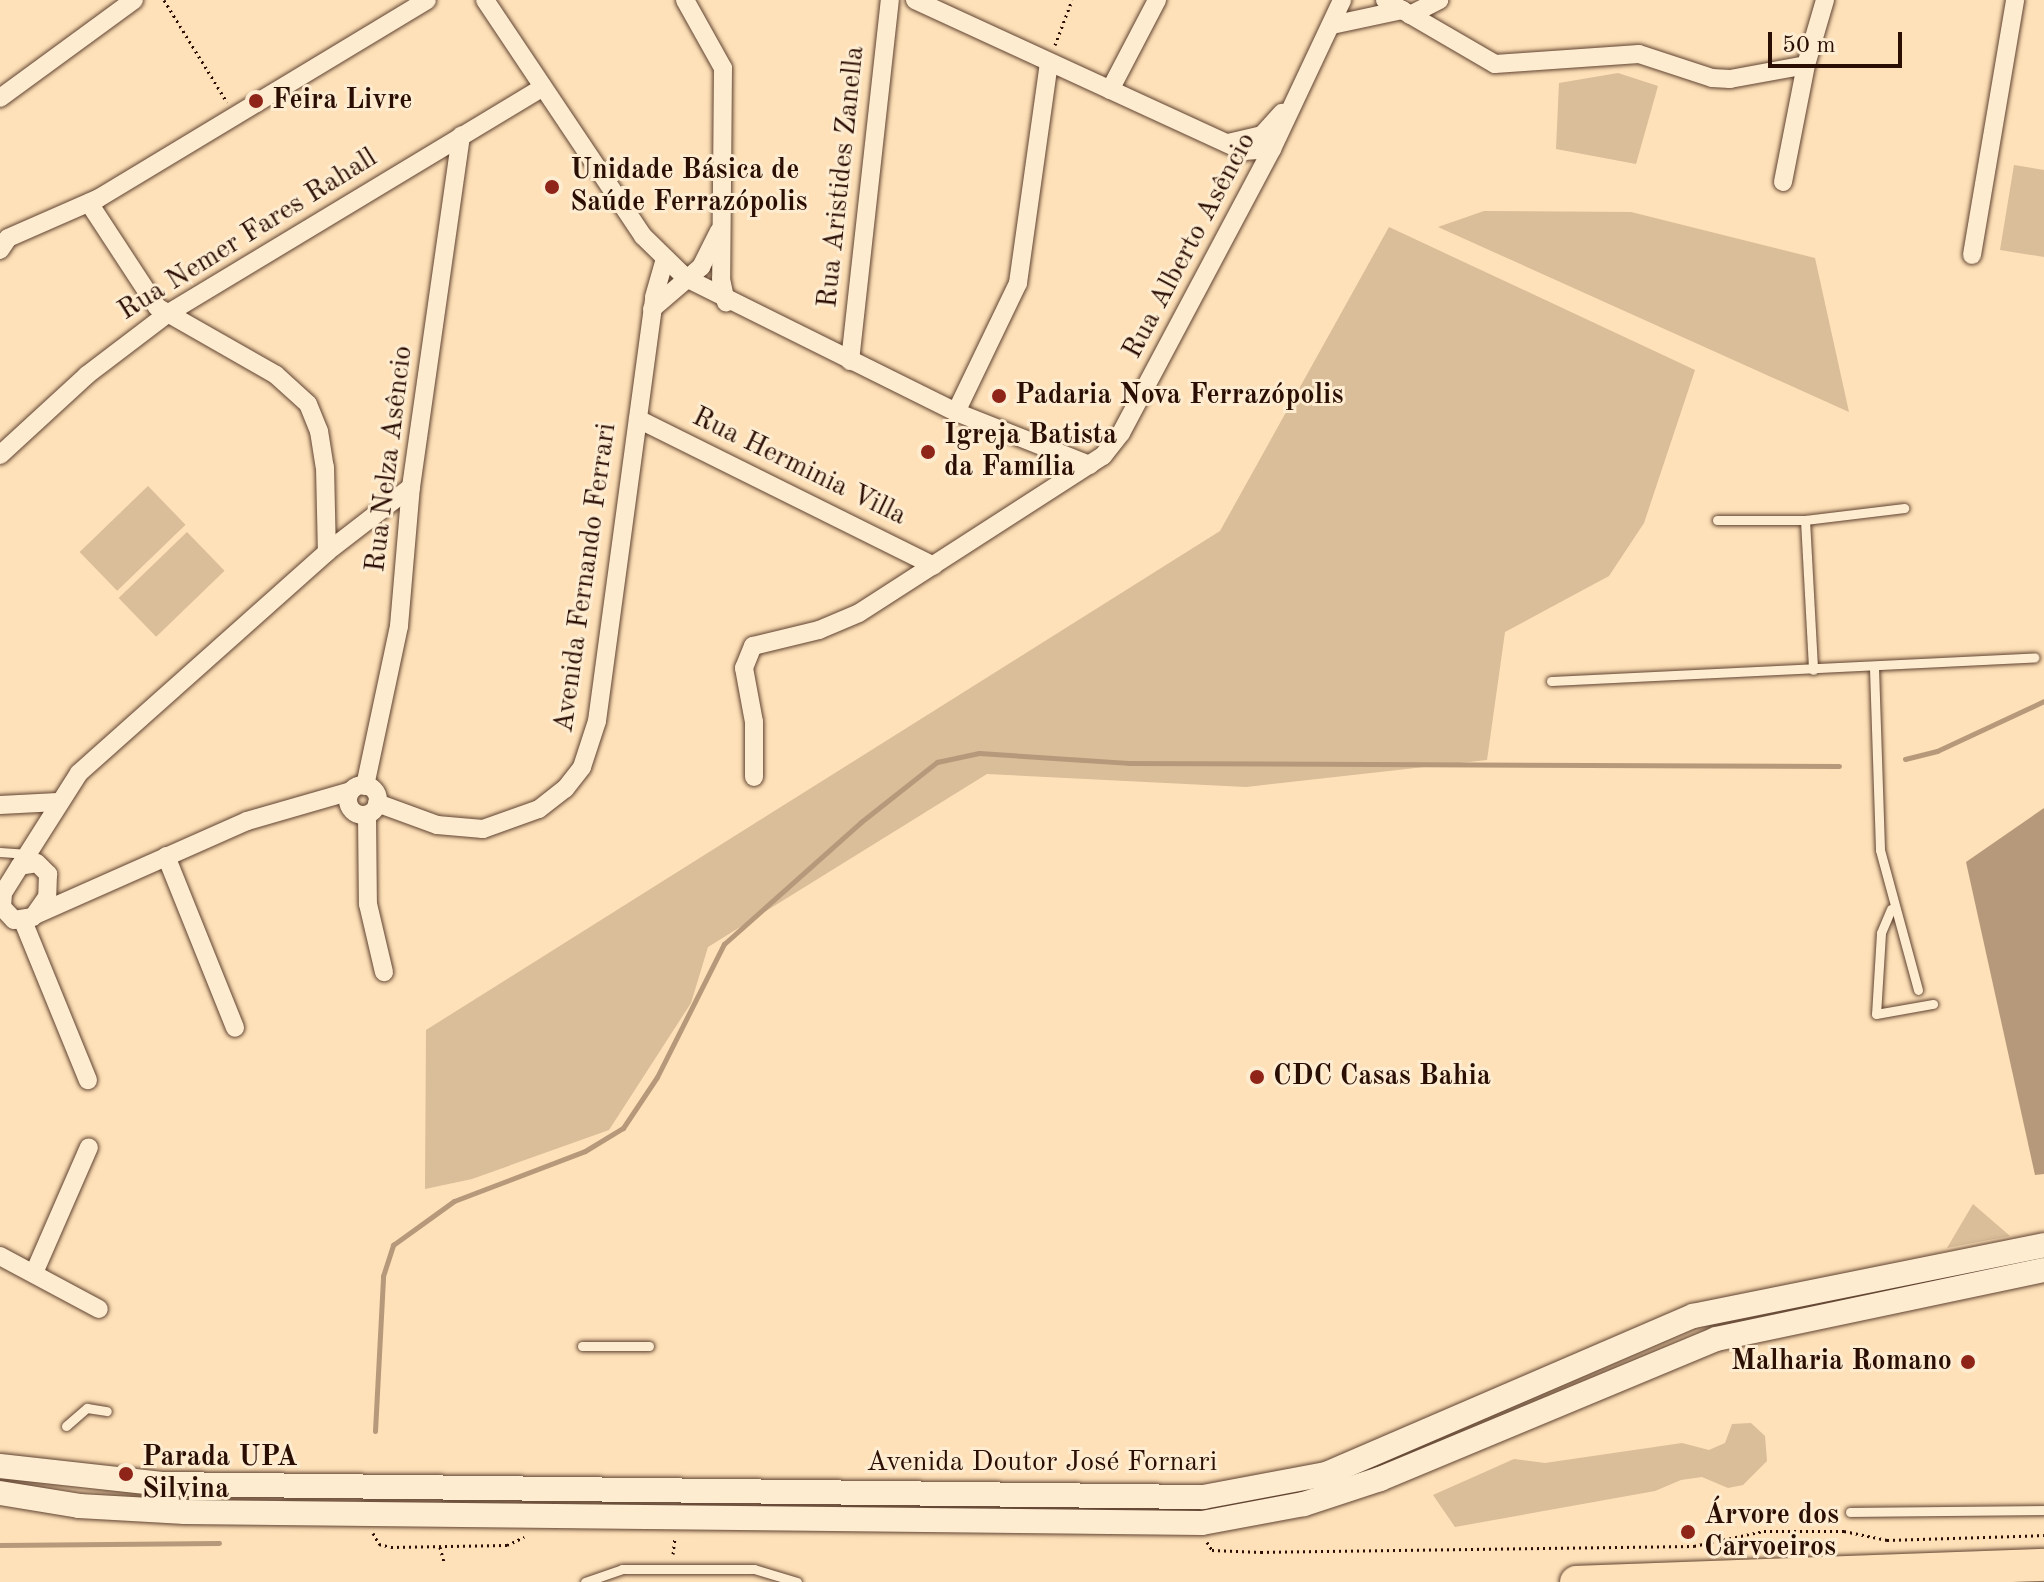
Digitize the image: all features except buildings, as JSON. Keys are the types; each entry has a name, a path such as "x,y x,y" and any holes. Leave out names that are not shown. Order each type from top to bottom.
{"highway":[{"path":"1576,1582 1672,1578 1706,1565 1764,1555 1832,1554 1891,1567 2044,1564"}],"street":[{"path":"0,98 134,0"},
{"path":"3,241 89,203 427,0"},
{"path":"485,0 664,261 686,278 726,302 956,412 1090,465"},
{"path":"685,0 723,68 724,217 721,279 726,302"},
{"name":"Rua Aristides Zanella","path":"850,361 890,0"},
{"path":"915,0 946,7 1049,63 1228,143 1254,153 1272,149"},
{"path":"1110,90 1157,0"},
{"name":"Rua Alberto Asêncio","path":"754,777 754,722 744,668 753,646 832,626 934,566 1103,456 1134,413 1272,149 1342,0"},
{"path":"1332,25 1396,6 1439,0"},
{"path":"1783,182 1806,65 1825,0"},
{"path":"1972,255 2015,0"},
{"path":"1396,6 1495,64 1630,54 1730,79 1806,65"},
{"path":"956,412 1018,283 1049,63"},
{"name":"Rua Nemer Fares Rahall","path":"0,455 87,375 167,314 543,87"},
{"name":"Rua Alberto Asêncio","path":"1228,143 1262,135 1300,91"},
{"name":"Rua Nelza Asêncio","path":"384,972 368,904 362,801 399,626 411,487 461,136"},
{"path":"1228,143 1248,163 1251,189"},
{"path":"89,203 150,299 167,314 276,375 308,404 325,467 327,552"},
{"path":"652,309 706,260 724,217"},
{"name":"Avenida Fernando Ferrari","path":"166,856 247,821 304,806 362,801 437,825 483,829 527,816 575,778 597,721 652,309 664,261"},
{"name":"Rua Herminia Villa","path":"638,419 934,566"},
{"path":"88,1080 25,919 1,905 24,860 58,802 94,758 327,552 411,487"},
{"path":"0,805 58,802"},
{"path":"25,919 48,894 48,821"},
{"path":"0,933 166,856 235,1028"},
{"path":"24,860 64,884 91,889"},
{"path":"34,1273 89,1147"},
{"name":"Avenida Doutor José Fornari","path":"0,1466 78,1477 164,1484 1203,1497 1326,1474 1693,1316 2044,1245"},
{"path":"0,1256 99,1309"},
{"name":"Avenida Doutor José Fornari","path":"0,1493 79,1506 533,1517 1202,1523 1304,1504 1380,1479 1716,1339 2044,1270"}],"lane":[{"path":"1717,520 1805,520 1904,508"},
{"path":"1805,520 1813,670"},
{"path":"1551,681 1874,668 2034,657"},
{"path":"1874,668 1880,850 1892,908 1918,990"},
{"path":"0,852 24,860"},
{"path":"1892,908 1881,933 1876,1014 1933,1004"},
{"path":"582,1346 649,1346"},
{"path":"66,1426 87,1408 107,1411"},
{"path":"78,1477 79,1506"},
{"path":"1850,1512 2044,1510"},
{"path":"585,1582 622,1569 754,1569 797,1582"}],"path":[{"path":"164,0 235,116"},
{"path":"1061,30 1072,0"},
{"path":"372,1513 374,1535 384,1547 512,1544 529,1532 533,1517"},
{"path":"672,1570 676,1519"},
{"path":"1202,1523 1212,1550 1261,1552 1694,1546 1764,1531 1844,1531 1887,1540 2044,1535"},
{"path":"440,1547 444,1562"}],"shaded area":[{"path":"1618,73 1658,86 1636,164 1556,149 1559,83"},
{"path":"2014,165 2044,170 2044,257 2000,250"},
{"path":"1484,211 1631,212 1815,258 1849,412 1438,227"},
{"path":"1389,227 1695,370 1644,523 1609,576 1505,632 1487,760 1246,787 987,774 708,947 691,1003 609,1130 472,1179 425,1189 426,1030 1220,531"},
{"path":"148,486 186,525 117,591 80,552"},
{"path":"187,532 225,571 156,637 119,598"},
{"path":"2044,808 2044,1174 2035,1175 1966,862"},
{"path":"1973,1204 2010,1236 1947,1248"},
{"path":"1751,1423 1765,1436 1767,1461 1743,1485 1728,1488 1702,1477 1681,1480 1655,1491 1455,1527 1433,1495 1514,1459 1545,1463 1682,1443 1709,1450 1725,1443 1732,1424"}],"waterway":[{"path":"1905,759 1937,751 2044,701"},
{"path":"375,1431 383,1276 393,1245 454,1201 585,1151 623,1128 657,1077 724,944 861,822 937,762 979,753 1128,763 1839,766"},
{"path":"0,1545 219,1543"}],"place":[{"name":"Feira Livre","path":"256,101"},
{"name":"Unidade Básica de Saúde Ferrazópolis","path":"552,187"},
{"name":"Padaria Nova Ferrazópolis","path":"999,396"},
{"name":"Igreja Batista da Família","path":"928,452"},
{"name":"CDC Casas Bahia","path":"1257,1077"},
{"name":"Malharia Romano","path":"1968,1362"},
{"name":"Parada UPA Silvina","path":"126,1474"},
{"name":"Árvore dos Carvoeiros","path":"1688,1532"}]}
